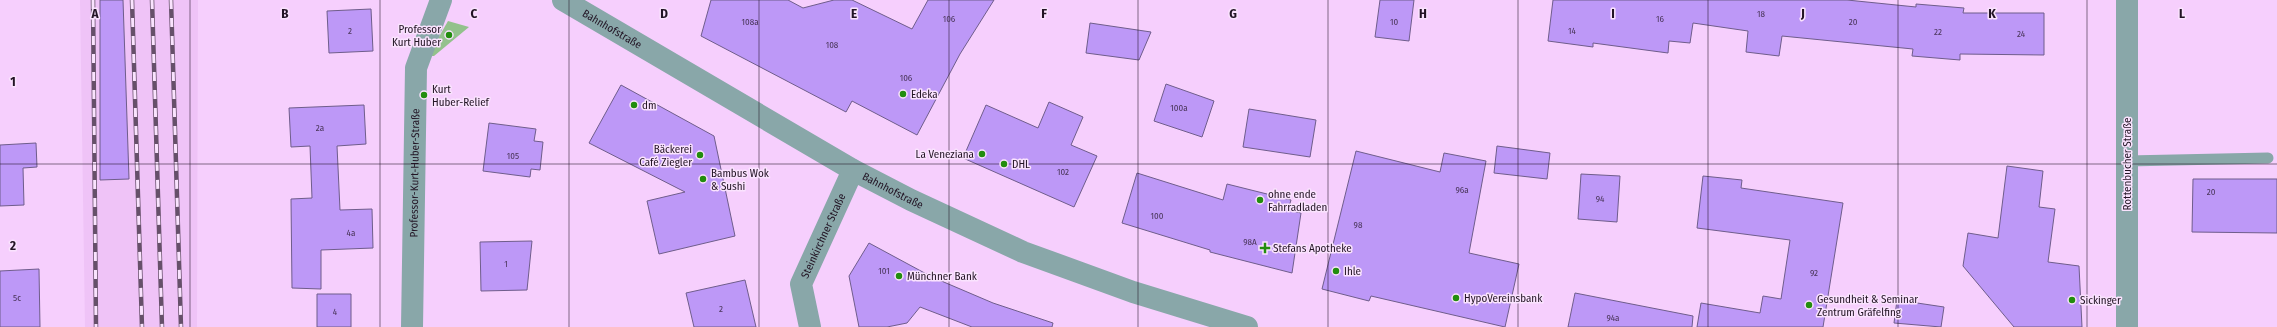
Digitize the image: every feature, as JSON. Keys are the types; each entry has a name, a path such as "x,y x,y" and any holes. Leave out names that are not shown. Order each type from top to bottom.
{"street":[{"name":"Professor-Kurt-Huber-Straße","path":"412,327 416,68 441,0"},
{"name":"Bahnhofstraße","path":"563,0 853,170 911,200 1023,252 1133,292 1247,327"},
{"name":"Rottenbucher Straße","path":"2127,0 2127,327"},
{"name":"Steinkirchner Straße","path":"810,327 801,284 853,170"}],"lane":[{"path":"2127,161 2268,158"}],"shaded area":[{"path":"80,0 198,0 197,327 85,327"}],"green space":[{"path":"448,21 469,27 434,56 428,56"}],"building":[{"path":"100,0 123,0 129,179 100,180"},
{"path":"711,0 788,0 803,8 834,0 852,0 912,29 928,0 994,0 960,54 917,135 852,101 846,112 701,36"},
{"path":"1380,0 1414,0 1409,41 1375,37"},
{"path":"1553,0 1847,0 1916,7 1916,4 1964,8 1963,13 2044,13 2044,55 1960,54 1960,60 1912,56 1913,49 1782,36 1779,56 1746,52 1748,31 1693,23 1690,43 1669,41 1668,53 1593,43 1593,47 1548,41"},
{"path":"371,9 373,51 329,53 327,11"},
{"path":"1090,23 1151,32 1139,60 1086,53"},
{"path":"1166,84 1214,101 1202,137 1154,121"},
{"path":"621,85 714,136 735,236 659,254 647,201 685,192 589,143"},
{"path":"1049,102 1083,117 1071,145 1097,156 1074,207 963,158 986,105 1038,128"},
{"path":"364,105 366,144 337,146 340,210 372,209 373,248 321,250 321,289 292,288 291,199 312,198 310,146 291,147 289,108"},
{"path":"1249,109 1316,120 1310,157 1243,147"},
{"path":"489,123 536,129 534,141 543,142 540,170 531,169 530,177 483,171"},
{"path":"36,143 37,167 23,168 24,205 0,206 0,145"},
{"path":"1497,146 1550,153 1547,179 1494,173"},
{"path":"1356,151 1440,172 1444,153 1486,161 1469,253 1519,264 1505,327 1371,296 1369,301 1322,289"},
{"path":"2007,166 2043,171 2039,207 2055,209 2048,262 2079,266 2082,327 2014,327 1963,266 1968,233 1998,238"},
{"path":"1137,173 1223,200 1227,184 1291,200 1288,210 1301,213 1292,273 1210,252 1210,250 1122,223"},
{"path":"1581,174 1620,176 1617,222 1578,219"},
{"path":"1703,176 1742,180 1741,188 1843,203 1823,327 1697,327 1701,303 1760,313 1763,296 1781,299 1790,240 1697,228"},
{"path":"2193,179 2277,179 2277,233 2192,232"},
{"path":"532,241 527,290 481,291 480,242"},
{"path":"869,243 932,277 993,303 1053,323 1052,327 972,327 920,307 907,323 887,327 859,327 849,276"},
{"path":"39,269 40,327 0,327 0,271"},
{"path":"745,280 756,327 694,327 686,293"},
{"path":"1575,293 1693,316 1692,327 1568,327"},
{"path":"317,294 351,294 351,327 317,327"},
{"path":"1897,300 1944,307 1941,327 1894,323"}],"railway":[{"path":"93,0 96,327"},
{"path":"132,0 142,327"},
{"path":"152,0 162,327"},
{"path":"171,0 181,327"}],"place":[{"name":"Professor Kurt Huber","path":"449,35"},
{"name":"Edeka","path":"903,94"},
{"name":"Kurt Huber-Relief","path":"424,95"},
{"name":"dm","path":"634,105"},
{"name":"La Veneziana","path":"982,154"},
{"name":"Bäckerei Café Ziegler","path":"700,155"},
{"name":"DHL","path":"1004,164"},
{"name":"Bambus Wok & Sushi","path":"703,179"},
{"name":"ohne ende Fahrradladen","path":"1260,200"},
{"name":"Stefans Apotheke","path":"1265,248"},
{"name":"Ihle","path":"1336,271"},
{"name":"Münchner Bank","path":"899,276"},
{"name":"HypoVereinsbank","path":"1456,298"},
{"name":"Sickinger","path":"2072,300"},
{"name":"Gesundheit & Seminar Zentrum Gräfelfing","path":"1809,305"}]}
